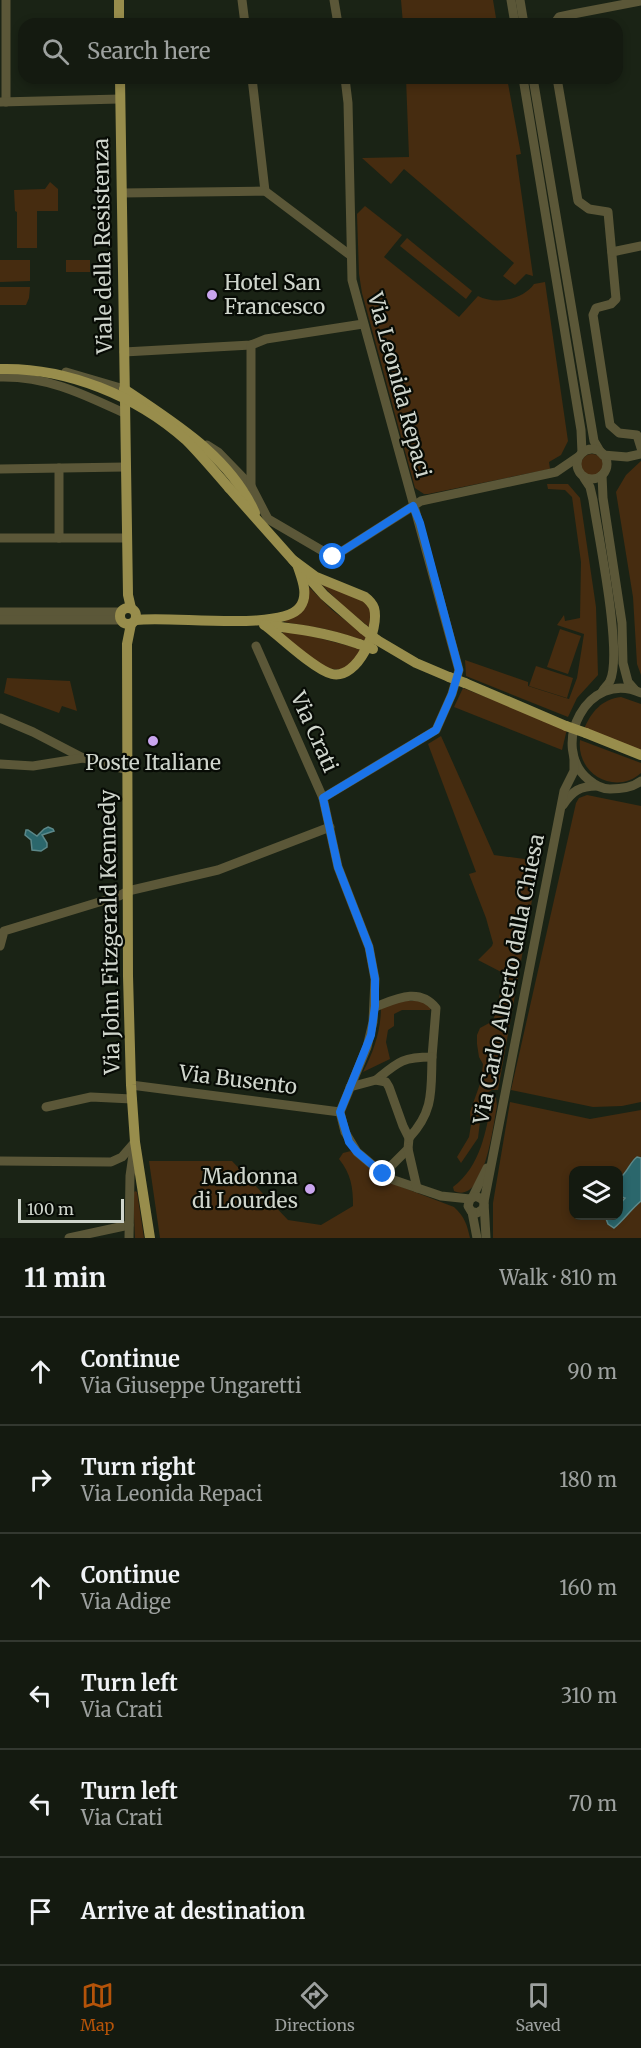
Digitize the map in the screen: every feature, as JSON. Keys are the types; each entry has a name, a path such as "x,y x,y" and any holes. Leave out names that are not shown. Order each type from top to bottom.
{"main road":[{"path":"119,0 119,18"},
{"name":"Viale della Resistenza","path":"120,84 124,413"},
{"path":"0,367 79,380 135,404 186,440 324,595 363,629 375,645"},
{"path":"124,389 188,432 217,460 247,495 258,521"},
{"name":"Via John Fitzgerald Kennedy","path":"124,413 129,616 127,770 131,1085 135,1142 150,1238"},
{"path":"129,616 246,621 286,617 298,609 305,597 295,563"},
{"path":"265,625 309,660 333,674 347,673 356,666 363,654 373,628 375,610 372,603 366,597 316,577 295,563"},
{"path":"246,621 302,628 359,644 375,645 566,726 641,755"}],"street":[{"path":"6,0 3,102 120,99"},
{"path":"242,0 244,18"},
{"path":"334,0 337,18"},
{"path":"511,0 513,18"},
{"path":"520,0 523,18"},
{"path":"559,18 641,1"},
{"path":"253,84 265,191"},
{"name":"Via Leonida Repaci","path":"323,798 436,730 452,694 459,670 352,280 346,84"},
{"path":"524,84 581,430 577,467 590,487 593,500 612,624 613,663 610,680 602,692"},
{"path":"534,84 593,435 606,462 603,473 603,498 622,623 623,663 628,682 638,691"},
{"path":"558,84 578,201 589,209 608,212 616,299 611,304 596,308 593,321 610,425 619,433 637,435 641,448"},
{"path":"122,193 265,191 350,255"},
{"path":"612,252 641,246"},
{"path":"124,352 251,345 266,339 363,324"},
{"path":"251,345 251,486"},
{"path":"0,367 48,368 124,389"},
{"path":"0,377 33,378 58,385 124,413"},
{"path":"188,432 218,452 251,486 268,519 333,557 421,501 556,472 593,479 627,457"},
{"path":"556,472 591,450 602,454 627,457 641,454"},
{"path":"0,469 125,467"},
{"path":"59,468 59,538"},
{"path":"0,538 126,538"},
{"path":"0,612 129,616"},
{"path":"0,620 129,616"},
{"name":"Via Crati","path":"256,646 323,798 338,867 369,947 375,979 375,1006 367,1047 340,1112"},
{"path":"602,692 623,688 638,691"},
{"name":"Via Carlo Alberto dalla Chiesa","path":"486,1238 484,1203 560,810 564,791 574,771 574,727 583,707 602,692"},
{"path":"0,718 83,758 127,770"},
{"path":"0,764 33,766 83,758"},
{"path":"574,758 586,777 605,789 625,788 641,781"},
{"name":"Via Carlo Alberto dalla Chiesa","path":"560,810 576,789 597,786"},
{"path":"0,946 4,931 128,891 218,870 330,827"},
{"path":"375,1006 405,995 426,999 436,1008 430,1105 421,1125 410,1138 408,1149 417,1188"},
{"path":"350,1087 376,1080 401,1061 412,1057 432,1057"},
{"path":"376,1080 386,1082 389,1087 403,1126 410,1138"},
{"name":"Via Busento","path":"131,1085 340,1112"},
{"path":"46,1107 91,1097 132,1099"},
{"path":"340,1112 349,1142 383,1174 441,1196 471,1211 479,1213 483,1209 484,1203 480,1198 441,1196"},
{"path":"111,1162 122,1157 135,1142"},
{"path":"129,1238 130,1176 135,1142"},
{"path":"383,1174 408,1149"},
{"name":"Via Carlo Alberto dalla Chiesa","path":"471,1198 493,1155"},
{"path":"0,1161 111,1162 124,1166 130,1176"},
{"path":"471,1198 468,1203 477,1238"},
{"path":"69,1238 129,1225"}],"shaded area":[{"path":"401,0 493,0 496,18 402,18"},
{"path":"406,84 508,84 521,154 516,155 533,276 526,274 515,285 503,276 514,263 404,169 391,184 362,158 409,157"},
{"path":"50,182 58,189 58,211 37,211 37,248 17,248 17,212 15,211 14,190 45,189"},
{"path":"365,206 402,235 384,257 459,317 478,296 492,300 508,299 523,294 534,284 545,282 568,441 561,455 549,462 550,469 428,494 415,488 362,293 357,214"},
{"path":"407,238 472,291 466,299 400,246"},
{"path":"0,260 30,260 30,281 0,282"},
{"path":"66,260 90,260 90,272 66,272"},
{"path":"0,287 30,287 26,305 0,305"},
{"path":"592,454 600,457 603,465 600,473 592,476 584,473 581,465 584,457"},
{"path":"641,461 641,675 637,664 633,597 616,492 626,475"},
{"path":"547,484 568,484 580,498 596,607 598,675 577,698 568,717 466,676 465,660 528,682 528,686 569,699 577,678 584,634 557,625 564,615 565,621 580,618 581,562 572,497 565,490 548,489"},
{"path":"319,582 362,598 371,606 369,627 345,608"},
{"path":"308,586 332,610 376,644 325,629 284,622"},
{"path":"284,629 361,649 351,665 342,669 333,669 314,661 305,654 282,634"},
{"path":"560,629 581,636 568,674 547,667"},
{"path":"536,666 573,678 567,698 529,686"},
{"path":"7,678 70,681 77,711 62,706 59,713 4,693"},
{"path":"463,688 567,729 562,750 454,707"},
{"path":"621,697 641,704 641,752 584,729 598,707 608,700"},
{"path":"441,736 494,855 539,861 498,1090 487,1093 478,1138 461,1163 457,1157 469,1137 470,1112 481,1081 483,1064 479,1057 477,1035 480,1028 493,1021 505,974 478,960 493,943 469,874 476,872 428,744"},
{"path":"580,740 641,763 641,773 631,780 620,782 609,782 599,778 584,763 580,752"},
{"path":"587,795 641,806 641,1102 622,1106 593,1107 511,1090 576,803 579,798"},
{"path":"403,1001 423,1001 431,1008 430,1010 402,1010 394,1014 394,1026 388,1030 386,1042 390,1059 363,1072 376,1040 381,1007"},
{"path":"496,1097 497,1106 490,1145 480,1175 473,1186 465,1192 454,1191 453,1187 470,1169 481,1147 492,1099"},
{"path":"510,1102 590,1119 641,1110 641,1238 493,1238 493,1203"},
{"path":"351,1151 386,1181 454,1207 465,1221 470,1238 160,1238 149,1161 232,1161 288,1220 321,1225 353,1206 350,1181 339,1159 343,1153"},
{"path":"135,1191 144,1238 135,1238 133,1194"}],"water":[{"path":"48,827 54,831 42,835 47,847 41,851 32,850 31,840 25,835 26,830 37,836"},
{"path":"637,1157 641,1158 641,1201 623,1219 625,1198 623,1197 623,1175"},
{"path":"606,1220 622,1220 614,1228"}],"place":[{"name":"Hotel San Francesco","path":"212,295"},
{"name":"Poste Italiane","path":"153,741"},
{"name":"Madonna di Lourdes","path":"310,1189"}],"route":[{"path":"333,557 413,506 420,523 459,670 452,694 436,730 323,798 338,867 369,947 375,979 375,1006 371,1035 340,1112 349,1142 383,1174"}]}
